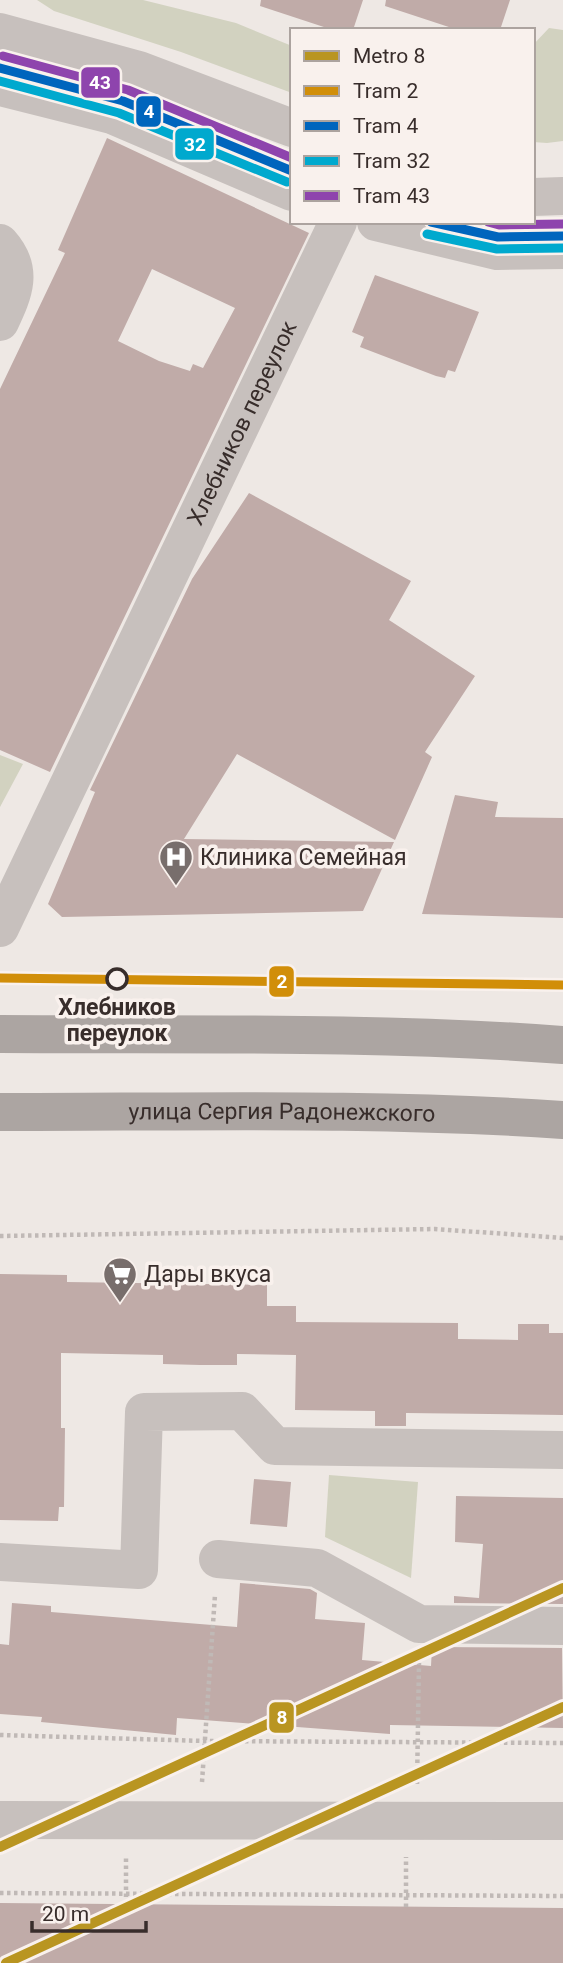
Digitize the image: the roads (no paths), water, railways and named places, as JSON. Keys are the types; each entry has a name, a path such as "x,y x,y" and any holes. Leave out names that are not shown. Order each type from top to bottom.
{"main road":[{"path":"0,1034 263,1035 563,1045"},
{"name":"улица Сергия Радонежского","path":"0,1112 279,1110 485,1115 563,1120"}],"street":[{"path":"0,32 139,70 290,127"},
{"path":"0,87 112,115 290,191"},
{"path":"535,197 563,196"},
{"name":"Хлебников переулок","path":"0,928 337,224"},
{"path":"384,224 496,251 563,250"},
{"path":"0,243 10,255 15,270 14,286 0,322"},
{"path":"0,1100 47,1112"},
{"path":"0,1563 139,1570 144,1412 242,1411 275,1446 563,1450"},
{"path":"218,1559 317,1568 419,1623 563,1626"},
{"path":"0,1820 563,1821"}],"metro line":[{"name":"8","path":"0,1847 563,1588"},
{"name":"8","path":"6,1963 563,1707"}],"tram line":[{"name":"43","path":"3,56 128,90 290,157"},
{"name":"4","path":"0,68 123,101 290,170"},
{"name":"32","path":"0,81 119,113 287,182"},
{"name":"4","path":"440,224 498,237 563,236"},
{"name":"43","path":"495,224 563,224"},
{"name":"32","path":"427,234 497,249 563,248"},
{"name":"2","path":"0,978 563,985"}],"place":[{"name":"Клиника Семейная","path":"176,887"},
{"name":"Хлебников переулок","path":"117,979"},
{"name":"Дары вкуса","path":"120,1304"}]}
